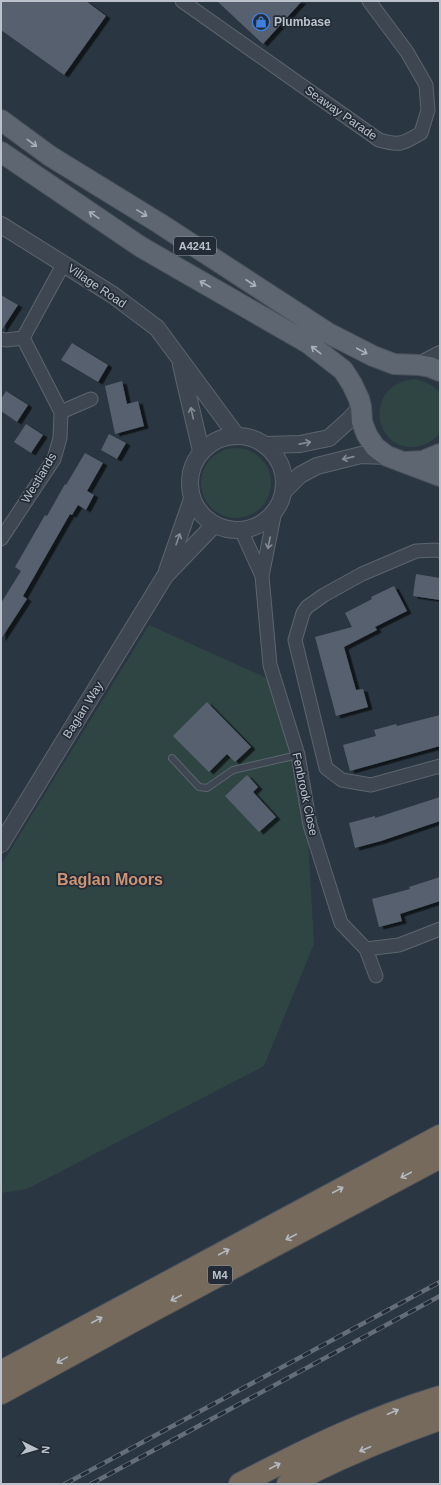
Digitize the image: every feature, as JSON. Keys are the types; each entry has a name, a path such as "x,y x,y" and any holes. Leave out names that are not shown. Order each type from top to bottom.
{"highway":[{"name":"M4","path":"1,1372 440,1136"},
{"name":"M4","path":"1,1393 440,1157"},
{"path":"240,1484 305,1450 404,1408 440,1397"},
{"path":"288,1484 315,1470 400,1433 440,1420"}],"main road":[{"name":"A4241","path":"1,120 50,156 160,223 328,333 372,356 394,364 430,366 440,371"},
{"name":"A4241","path":"1,152 141,247 308,343 343,370 352,384 361,407 362,422 367,435 375,447 395,459 440,476"},
{"path":"395,459 423,461 440,454"}],"street":[{"name":"Seaway Parade","path":"182,1 380,140 395,144 407,141 421,133 428,110 426,85 407,52 369,1"},
{"name":"Village Road","path":"1,225 113,295 157,328 236,435"},
{"path":"1,339 6,340 23,338 64,263"},
{"name":"Westlands","path":"1,539 54,459 60,438 61,412 23,338"},
{"path":"420,365 440,354"},
{"name":"Village Road","path":"180,360 200,452"},
{"path":"61,412 91,399"},
{"path":"266,445 300,444 329,438 361,407"},
{"path":"236,435 252,437 266,445 275,455 281,466 284,479 283,492 275,511 254,527 240,530 227,529 204,518 192,499 189,486 190,474 194,462 200,452 210,442 223,437 236,435"},
{"path":"283,492 300,474 317,466 361,455 395,459"},
{"name":"Baglan Way","path":"165,576 192,499"},
{"name":"Fenbrook Close","path":"275,511 262,576 270,665 298,755 310,825 341,923 366,949"},
{"name":"Baglan Way","path":"1,844 165,576 214,524"},
{"name":"Fenbrook Close","path":"240,530 262,576"},
{"path":"440,551 416,551 362,574 324,595 307,607 303,613 295,640 326,768 342,780 371,785 440,766"},
{"path":"376,976 366,949 399,945 440,929"}],"lane":[{"path":"172,758 199,787 207,788 234,770 298,755"}],"green space":[{"path":"416,379 429,384 440,393 440,433 428,443 413,447 399,444 389,437 382,427 380,414 382,402 388,391 400,383"},
{"path":"236,448 255,454 265,464 271,483 265,502 255,512 236,518 217,512 207,502 201,483 207,464 217,454"},
{"path":"149,625 269,679 295,753 307,822 314,944 264,1066 27,1189 1,1193 1,865"}],"building":[{"path":"1,1 86,1 106,16 64,75 1,30"},
{"name":"Plumbase","path":"217,1 302,1 263,44"},
{"path":"1,295 18,305 1,331"},
{"path":"72,343 108,365 98,382 61,360"},
{"path":"122,381 127,404 138,401 144,426 115,434 105,386"},
{"path":"6,391 28,405 17,422 1,411 1,399"},
{"path":"26,424 43,435 31,453 14,442"},
{"path":"109,434 126,443 117,459 101,450"},
{"path":"85,453 103,463 87,491 94,495 86,510 78,505 72,515 70,514 23,596 27,599 1,639 1,603 21,571 15,567 45,515 47,516"},
{"path":"416,574 440,578 440,600 413,596"},
{"path":"394,586 407,611 375,627 377,630 344,647 356,690 363,689 368,707 336,716 315,637 352,627 345,613 372,599 371,597"},
{"path":"207,702 251,747 235,762 227,754 209,772 173,736"},
{"path":"440,715 440,746 350,771 343,745 376,736 374,730"},
{"path":"247,775 258,787 253,792 276,817 259,832 225,796"},
{"path":"440,797 440,821 355,848 349,823 375,816 375,818"},
{"path":"440,877 440,901 400,914 402,921 379,927 372,899 410,889 409,887"}],"railway":[{"path":"65,1484 440,1282"},
{"path":"91,1484 440,1296"}],"place":[{"name":"Plumbase","path":"261,22"}],"district":[{"name":"Baglan Moors","path":"110,879"}]}
